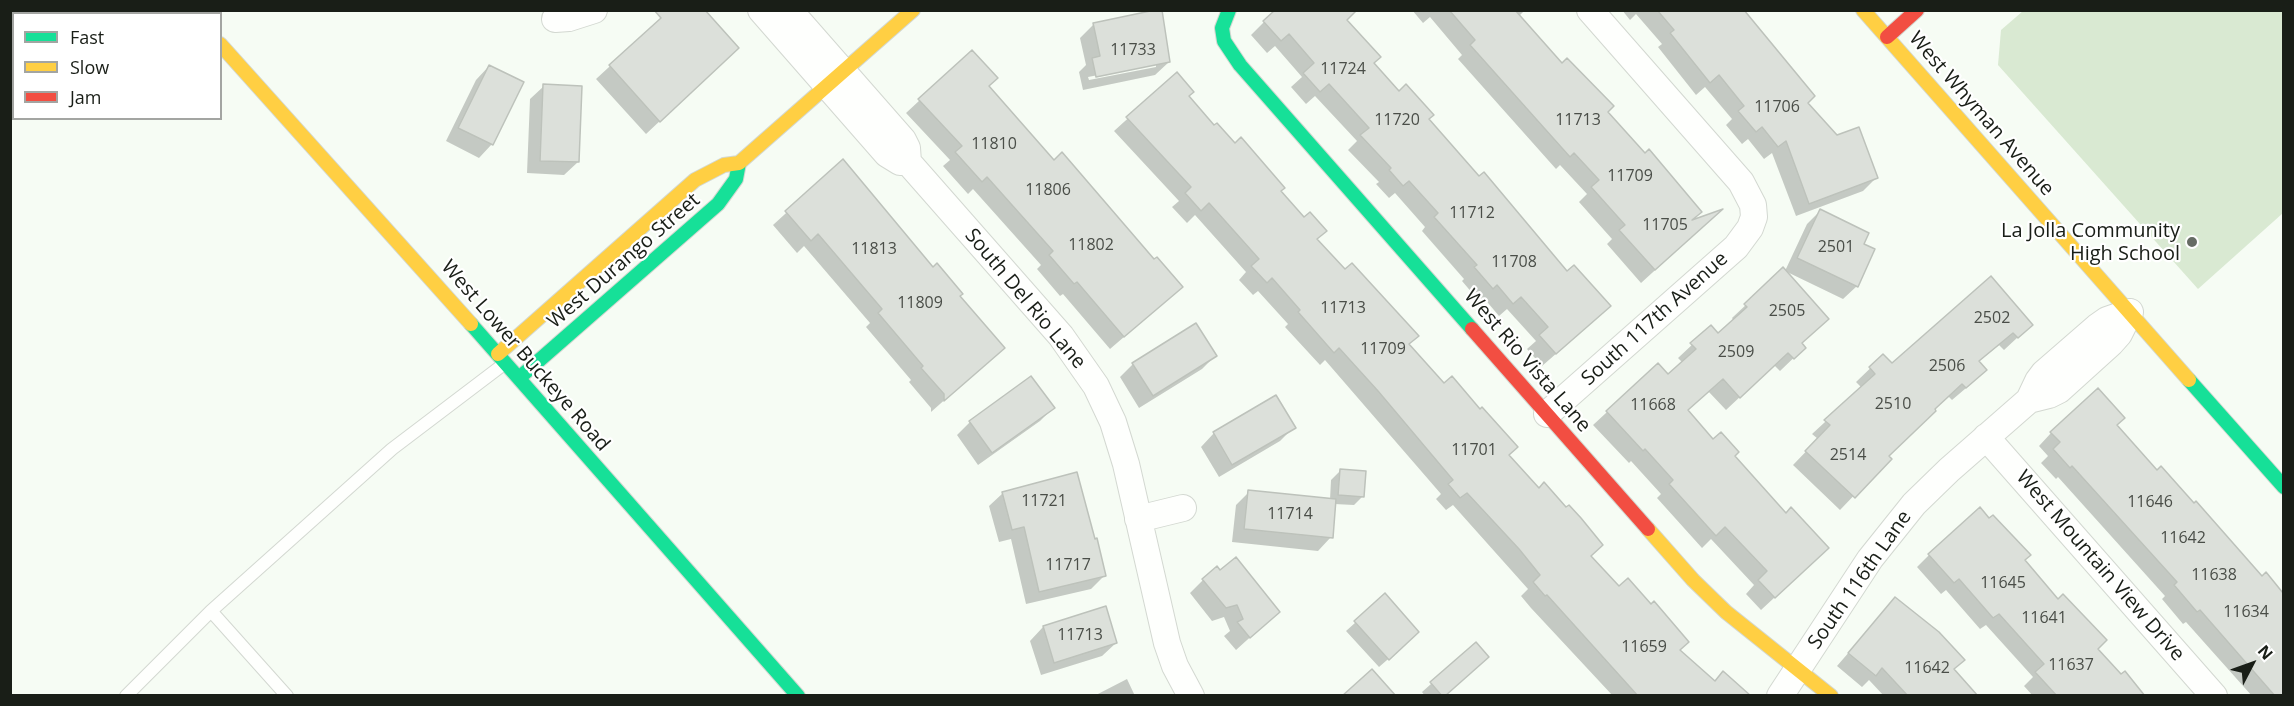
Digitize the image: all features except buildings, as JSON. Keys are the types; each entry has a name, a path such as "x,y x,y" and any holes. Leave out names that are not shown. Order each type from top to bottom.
{"street":[{"path":"555,19 569,18 594,10"},
{"path":"761,10 834,79"},
{"path":"789,10 834,79"},
{"name":"West Durango Street","path":"502,358 696,180 724,165 739,163 913,10"},
{"name":"West Rio Vista Lane","path":"1229,10 1221,28 1228,48 1240,65 1709,596 1831,696"},
{"name":"South 117th Avenue","path":"1547,414 1736,247 1750,228 1754,217 1753,205 1741,182 1590,10"},
{"name":"West Whyman Avenue","path":"1863,10 2283,487"},
{"path":"1887,37 1917,10"},
{"name":"West Lower Buckeye Road","path":"222,46 502,358 798,696"},
{"name":"South Del Rio Lane","path":"834,79 903,140 907,148 908,162 1060,336 1084,368 1105,404 1120,443 1167,643 1175,666 1191,696"},
{"name":"West Durango Street","path":"519,378 718,204 736,179 739,163"},
{"name":"South 116th Lane","path":"1780,696 1870,559 1899,521 1930,488 2029,400 2044,373 2097,327 2107,320 2130,312"},
{"name":"West Mountain View Drive","path":"1986,437 2214,696"},
{"path":"1138,519 1183,508"}],"lane":[{"path":"126,696 211,611 392,449 502,358"},
{"path":"211,611 286,696"}],"green space":[{"name":"La Jolla Community High School","path":"2023,11 2283,11 2283,213 2198,289 1998,65 2001,30"}],"traffic: fast":[{"path":"1229,10 1222,28 1224,41 1240,65 1472,329"},
{"path":"519,378 718,204 736,179 739,163"},
{"path":"471,324 798,696"},
{"path":"2189,380 2284,487"}],"traffic: slow":[{"path":"498,354 695,180 724,165 739,163 913,10"},
{"path":"1863,10 2189,380"},
{"path":"222,46 471,324"},
{"path":"1648,529 1693,580 1726,612 1831,696"}],"traffic: jam":[{"path":"1887,37 1917,10"},
{"path":"1472,329 1648,529"}],"place":[{"name":"La Jolla Community High School","path":"2192,242"}]}
